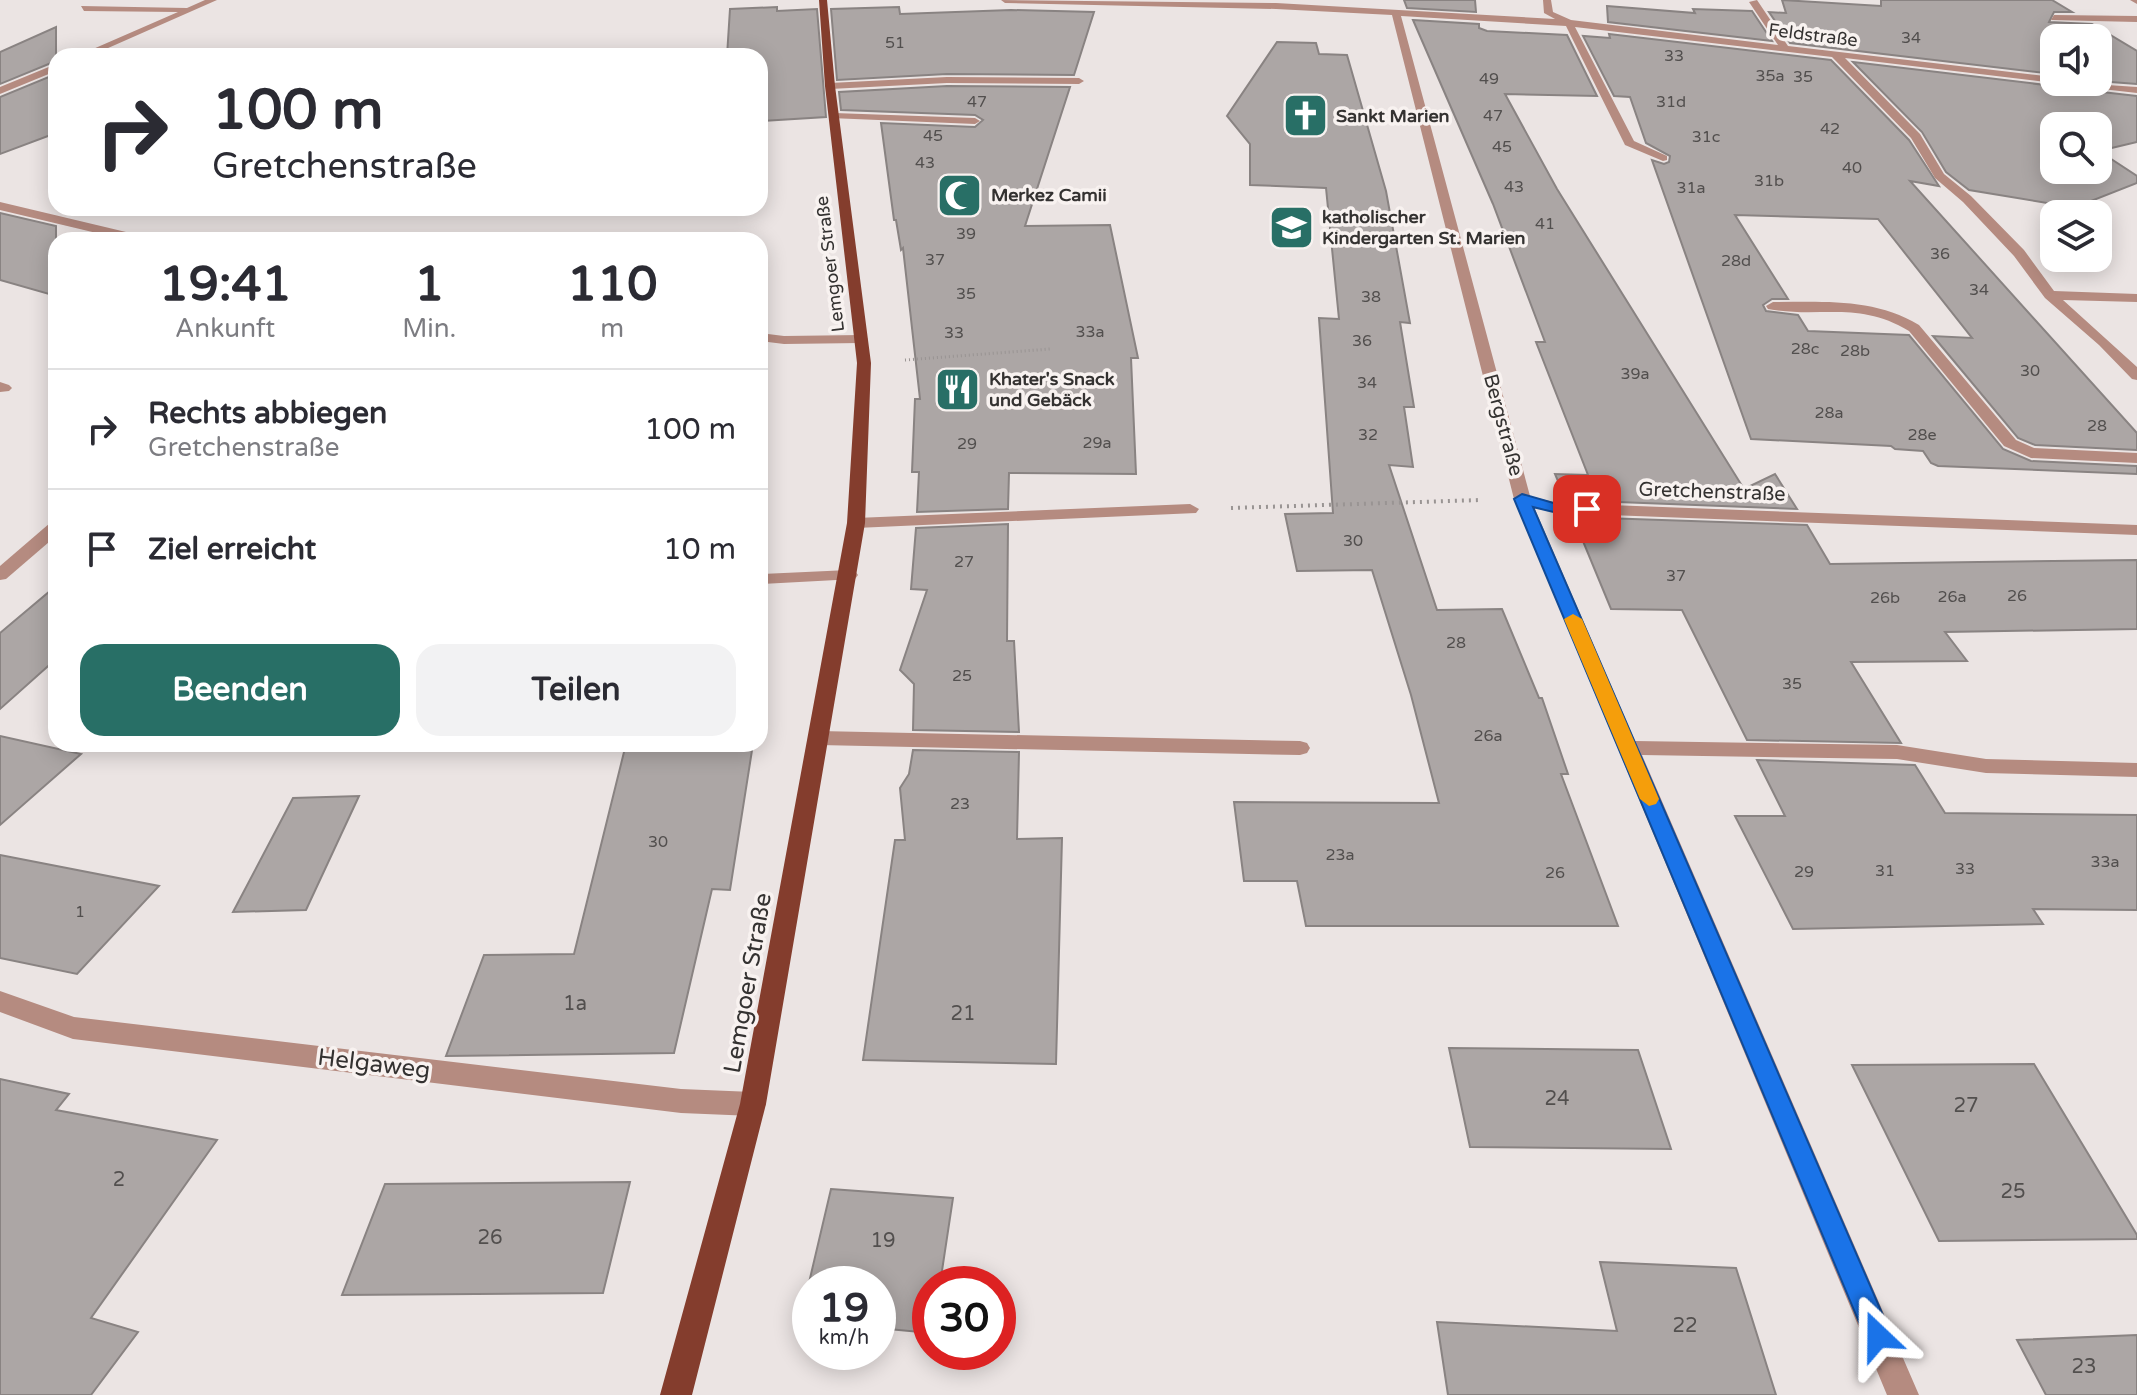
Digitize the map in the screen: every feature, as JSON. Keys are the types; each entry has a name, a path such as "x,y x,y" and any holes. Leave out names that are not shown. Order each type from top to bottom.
{"main road":[{"name":"Lemgoer Straße","path":"676,1395 753,1104 856,523 864,363 830,86 823,0"}],"street":[{"path":"101,48 213,0"},
{"name":"Feldstraße","path":"1005,0 1276,3 1569,23 2040,78"},
{"name":"Bergstraße","path":"1377,0 1389,13 1522,499 1903,1395"},
{"path":"1547,0 1549,13 1569,23 1629,143 1663,158"},
{"path":"1754,2 1785,48"},
{"path":"84,8 191,9"},
{"path":"2054,18 2137,19"},
{"path":"1835,54 1916,136 1939,176 1967,199 2019,253 2050,295 2137,376"},
{"path":"0,91 48,70"},
{"path":"830,86 947,80 1079,81"},
{"path":"2112,87 2137,90"},
{"path":"834,116 975,121"},
{"path":"0,206 109,232"},
{"path":"2050,295 2137,298"},
{"path":"1773,306 1844,308 1899,317 1914,328 2010,443 2031,453 2137,458"},
{"path":"768,338 861,339"},
{"name":"Gretchenstraße","path":"1522,499 1557,508 2137,530"},
{"path":"856,523 1190,509"},
{"path":"0,575 48,534"},
{"path":"768,579 849,575"},
{"path":"819,738 1300,748"},
{"path":"1628,748 1897,752 1934,755 1986,766 2137,770"},
{"name":"Helgaweg","path":"0,1001 73,1028 681,1101 753,1104"}],"path":[{"path":"864,363 1050,349"},
{"path":"1190,509 1522,499"}],"building":[{"path":"1404,0 1475,0 1476,12 1407,8"},
{"path":"1782,0 1881,6 1881,0 2052,0 2072,12 2054,12 2049,22 2092,24 2040,24 2040,72 1790,43 1769,12 1786,13"},
{"path":"1607,6 1695,13 1693,9 1752,11 1772,41 1608,22"},
{"path":"899,7 900,14 1011,10 1094,12 1074,75 947,74 837,80 831,9"},
{"path":"730,9 817,9 826,117 768,121 768,48 728,48"},
{"path":"1413,20 1479,24 1479,28 1487,31 1567,35 1597,96 1505,94 1557,189 1744,489 1775,474 1797,509 1566,500 1555,474 1588,475 1536,342 1545,342 1493,204"},
{"path":"56,27 56,48 48,48 48,64 0,84 0,52"},
{"path":"1609,34 1831,60 1909,140 1939,186 1910,181 2137,433 2137,450 2035,445 2018,438 1933,336 1972,338 1878,219 1735,215 1788,299 1772,299 1763,305 1766,311 1798,315 1808,331 1909,335 2003,449 2031,461 2137,466 2137,474 1938,466 1931,463 1923,451 1891,446 1751,439 1652,160 1664,164 1669,162 1670,156 1646,143 1630,97 1614,96 1583,36 1610,38"},
{"path":"2112,36 2137,51 2137,84 2112,82"},
{"path":"1277,42 1316,43 1319,54 1347,55 1386,191 1410,323 1400,322 1414,407 1404,407 1413,467 1389,465 1437,610 1502,609 1539,698 1542,698 1568,774 1561,774 1618,926 1306,926 1297,881 1244,881 1234,802 1439,803 1411,695 1372,570 1297,571 1285,514 1333,513 1319,318 1339,319 1326,188 1250,185 1250,144 1227,116"},
{"path":"1853,62 2040,84 2040,96 2112,96 2112,93 2137,96 2137,142 2112,148 2112,112 2040,112 2040,184 2112,184 2112,160 2137,176 2137,183 2094,200 2040,202 1969,190 1946,172 1922,132"},
{"path":"48,77 48,136 0,154 0,97"},
{"path":"947,86 1070,87 1025,226 1110,225 1138,358 1131,358 1136,474 1009,473 1008,509 917,512 919,472 912,472 915,399 920,399 903,248 901,250 894,220 881,123 975,127 983,120 975,115 841,110 839,92"},
{"path":"0,213 56,226 56,232 48,232 48,294 0,280"},
{"path":"1573,517 1807,525 1830,564 2137,560 2137,629 1945,632 1967,661 1851,662 1901,743 1747,740 1682,610 1611,609"},
{"path":"1008,524 1007,641 1014,641 1019,732 913,730 914,684 900,670 927,590 911,589 916,528"},
{"path":"48,593 48,666 0,709 0,633"},
{"path":"0,736 48,747 48,752 81,754 0,825"},
{"path":"913,750 1019,752 1017,839 1062,838 1056,1064 863,1060 895,840 905,840 900,788 909,774"},
{"path":"624,752 752,752 730,890 712,889 674,1053 446,1056 484,955 574,954"},
{"path":"1757,760 1915,765 1945,813 2137,815 2137,910 2033,909 2043,924 1793,929 1735,816 1785,816"},
{"path":"359,796 306,910 233,912 293,798"},
{"path":"0,855 159,886 77,974 0,958"},
{"path":"1449,1048 1638,1050 1671,1149 1470,1147"},
{"path":"2034,1064 2137,1239 1939,1241 1852,1065"},
{"path":"0,1079 69,1094 56,1110 217,1140 91,1318 138,1332 91,1395 0,1395"},
{"path":"630,1182 603,1293 342,1295 385,1184"},
{"path":"831,1189 953,1198 943,1266 912,1266 912,1331 896,1330 896,1266 813,1266"},
{"path":"1600,1262 1736,1268 1776,1395 1448,1395 1437,1322 1617,1331"},
{"path":"2137,1335 2137,1395 2046,1395 2017,1340"}],"slow traffic":[{"path":"1573,619 1649,799"}],"place":[{"name":"Sankt Marien","path":"1305,116"},
{"name":"Merkez Camii","path":"960,195"},
{"name":"katholischer Kindergarten St. Marien","path":"1291,227"},
{"name":"Khater's Snack und Gebäck","path":"958,389"}],"route":[{"path":"1587,509 1557,508 1522,499 1878,1336"}]}
